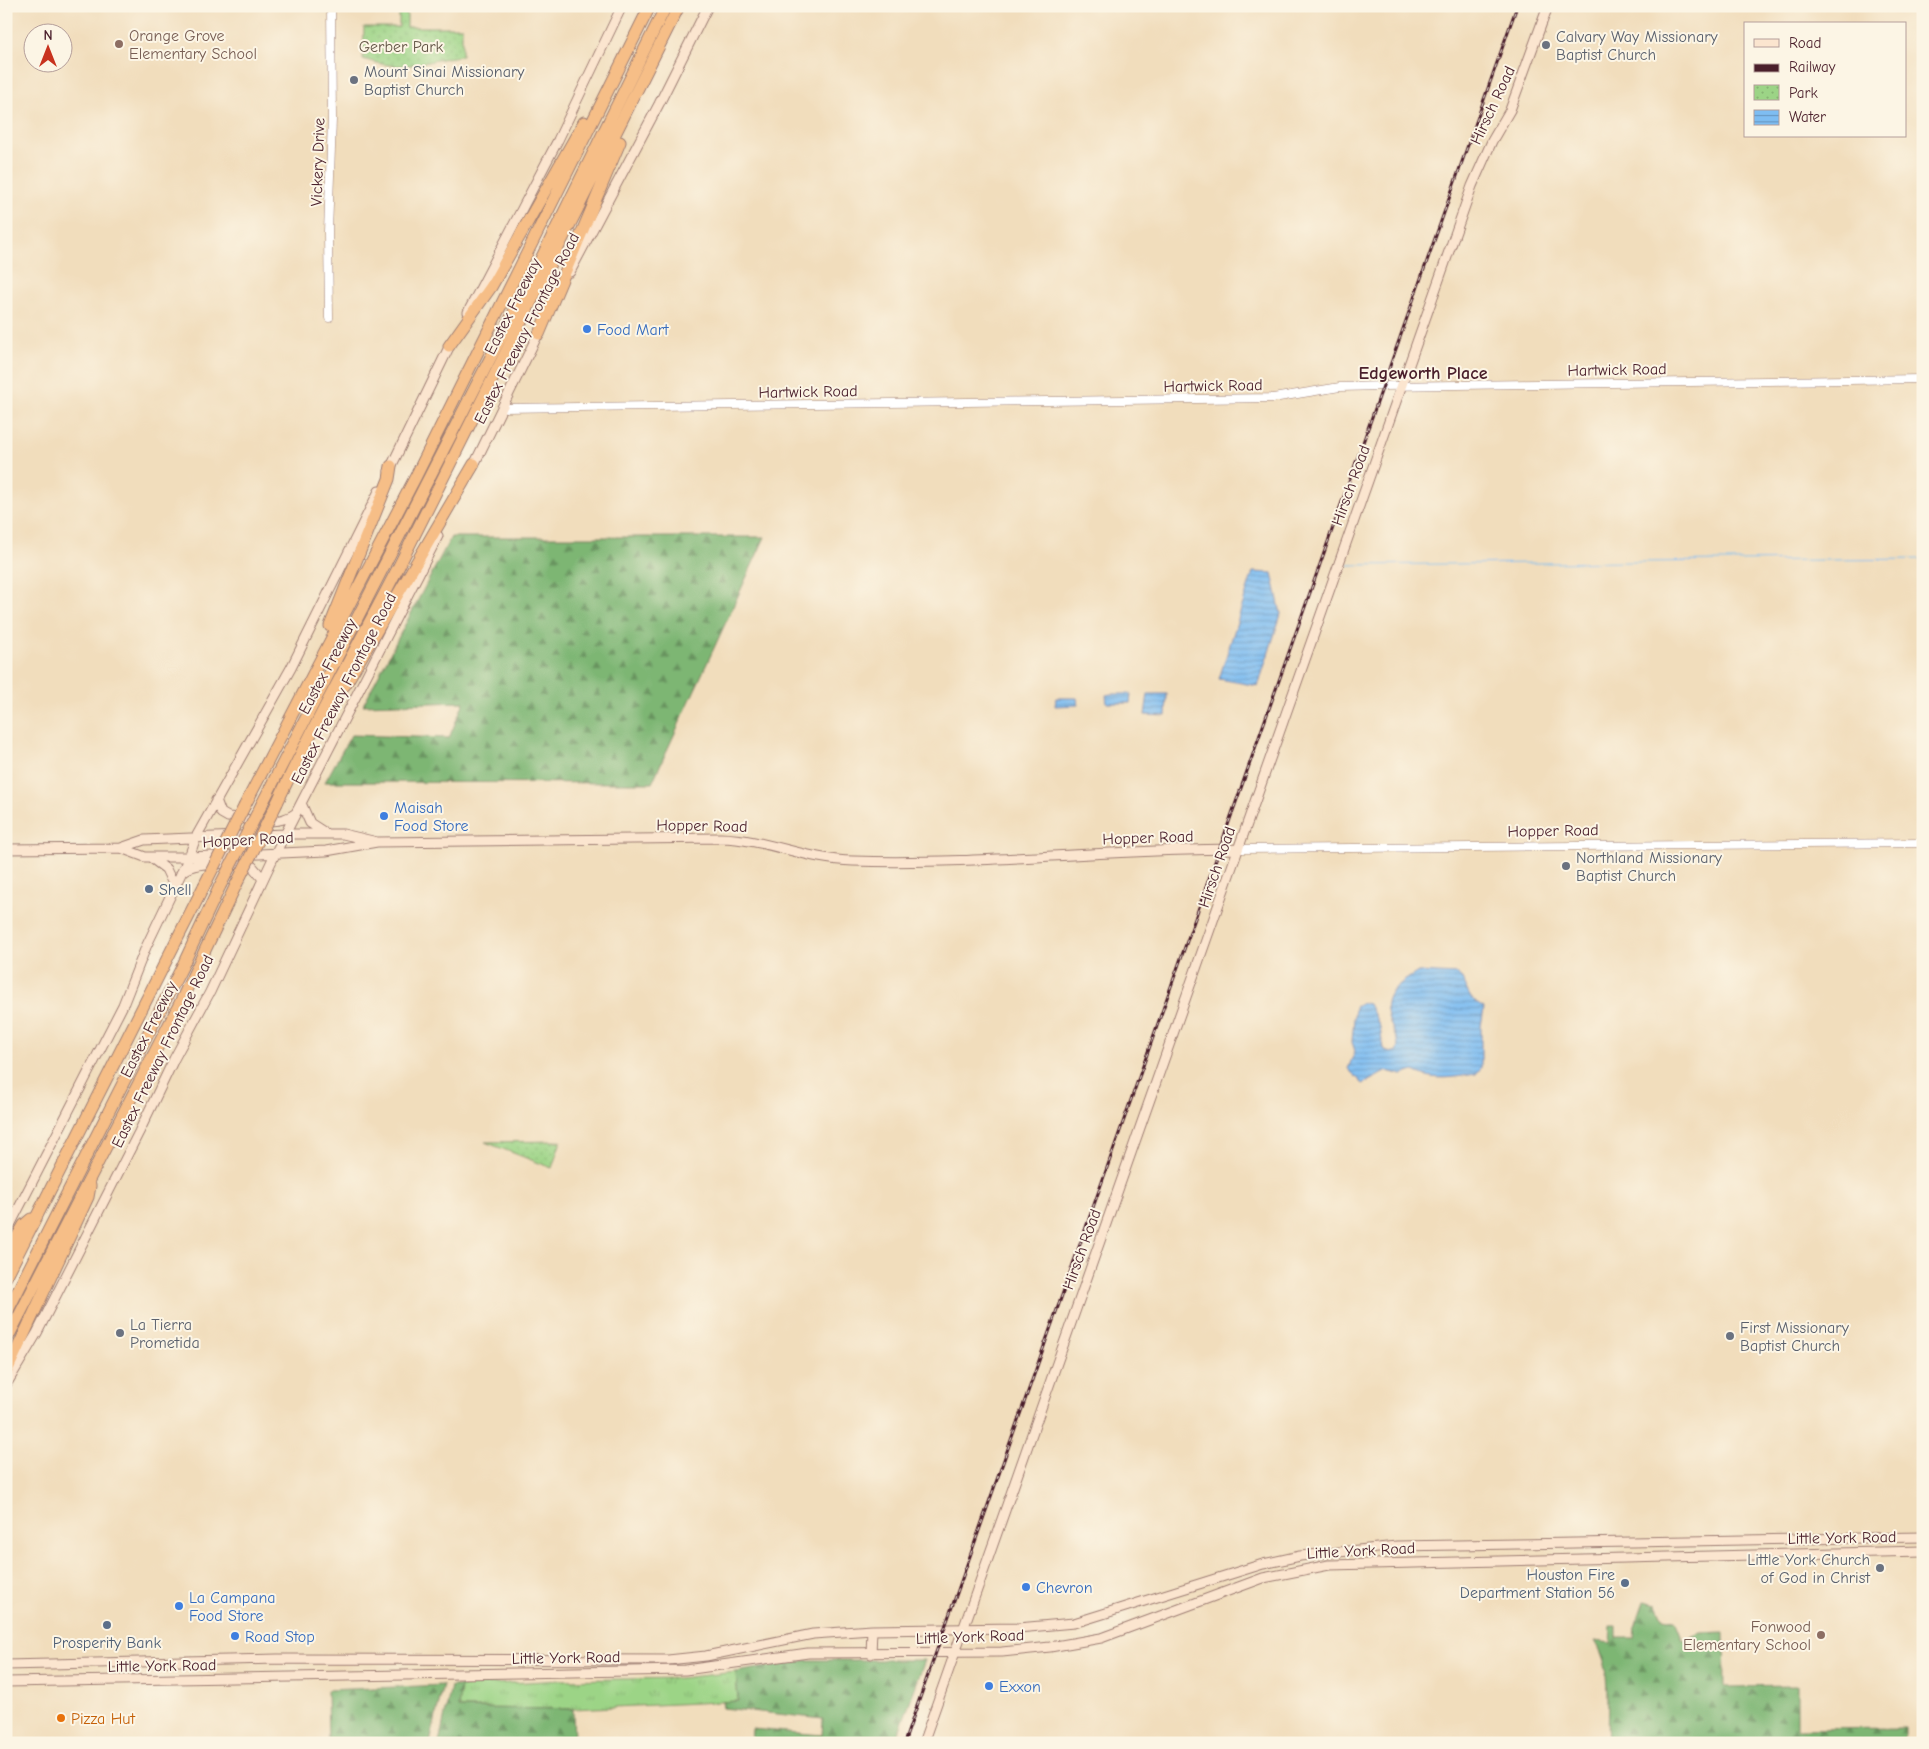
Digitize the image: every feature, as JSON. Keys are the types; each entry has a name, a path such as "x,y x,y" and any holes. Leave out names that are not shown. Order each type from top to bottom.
{"highway":[{"name":"Eastex Freeway","path":"6,1277 204,886 416,476 650,6"},
{"path":"6,1314 182,967 220,886 542,256 666,6"},
{"name":"Eastex Freeway","path":"6,1341 179,1005 326,703 389,585 679,6"},
{"path":"449,346 491,287 574,140 616,60 630,47"},
{"path":"539,334 631,116 637,91"},
{"path":"326,703 345,685 474,464"},
{"path":"286,729 339,605 389,479 391,466"},
{"path":"6,1373 88,1197 92,1172"},
{"path":"6,1256 24,1225 40,1212"}],"main road":[{"path":"6,1233 123,1005 146,947 189,857 196,837 308,635 449,346 542,172 622,6"},
{"name":"Eastex Freeway Frontage Road","path":"6,1385 37,1333 174,1059 210,992 296,812 708,6"},
{"name":"Hirsch Road","path":"923,1743 961,1630 1472,186 1492,141 1510,110 1548,6"},
{"path":"216,800 221,813 228,817 279,821 289,818 296,812"},
{"path":"301,803 310,822 327,834"},
{"name":"Hopper Road","path":"121,848 144,840 285,834 347,834 378,842"},
{"name":"Hopper Road","path":"6,849 121,848 150,857 189,857 326,851 378,842 742,838 770,843 820,859 856,862 989,860 1238,849"},
{"path":"150,857 166,869 174,886"},
{"path":"179,876 185,869 194,865 232,864 252,866 263,879"},
{"name":"Little York Road","path":"6,1664 277,1659 668,1660 706,1656 813,1634 872,1630 961,1630 1074,1623 1263,1564 1300,1556 1373,1548 1923,1537"},
{"path":"1619,1542 1620,1557"},
{"path":"1642,1542 1642,1556"},
{"path":"1424,1546 1424,1562"},
{"path":"1373,1548 1373,1563"},
{"name":"Little York Road","path":"6,1682 685,1670 808,1653 953,1653 1050,1647 1101,1638 1263,1578 1329,1565 1642,1556 1923,1551"},
{"path":"871,1654 872,1630"},
{"path":"277,1659 277,1678"}],"street":[{"name":"Vickery Drive","path":"329,318 328,232 332,119 331,6"},
{"name":"Hartwick Road","path":"503,408 1273,398 1340,388 1402,386 1923,379"},
{"name":"Hopper Road","path":"1238,849 1923,843"}],"green space":[{"name":"Gerber Park","path":"399,6 407,6 407,27 462,27 462,56 403,66 363,59 364,27 399,27"},
{"path":"451,537 765,537 652,783 325,782 351,735 449,738 464,702 363,705"},
{"path":"561,1141 552,1168 485,1142"},
{"path":"1644,1601 1657,1604 1663,1618 1675,1620 1683,1640 1700,1633 1724,1632 1725,1687 1797,1686 1797,1729 1905,1728 1905,1743 1608,1743 1607,1678 1605,1665 1595,1641 1610,1643 1611,1626 1617,1626 1617,1638 1635,1638 1636,1624"},
{"path":"808,1660 925,1660 895,1743 751,1743 752,1729 822,1735 823,1719 723,1708 722,1702 738,1701 736,1672"},
{"path":"736,1672 738,1701 573,1709 457,1708 461,1686 560,1680 680,1678"},
{"path":"443,1685 430,1743 328,1743 327,1690"},
{"path":"451,1686 461,1686 458,1708 573,1709 574,1743 439,1743"}],"water":[{"path":"1253,572 1272,573 1281,614 1258,686 1219,679"},
{"path":"1131,694 1130,703 1107,703 1106,695"},
{"path":"1148,694 1167,694 1166,716 1145,715"},
{"path":"1056,698 1077,698 1078,705 1055,706"},
{"path":"1418,972 1457,974 1464,980 1470,997 1484,1008 1481,1026 1481,1068 1476,1074 1444,1078 1429,1077 1414,1071 1402,1075 1387,1071 1363,1084 1348,1069 1355,1051 1352,1042 1355,1007 1361,1003 1369,1004 1380,1027 1383,1049 1390,1053 1397,1051 1398,1046 1389,1020 1387,1003 1393,990"}],"waterway":[{"path":"1348,565 1923,559"}],"railway":[{"path":"904,1743 1517,6"}],"place":[{"name":"Orange Grove Elementary School","path":"119,44"},
{"name":"Calvary Way Missionary Baptist Church","path":"1546,45"},
{"name":"Mount Sinai Missionary Baptist Church","path":"354,80"},
{"name":"Food Mart","path":"587,329"},
{"name":"Maisah Food Store","path":"384,816"},
{"name":"Northland Missionary Baptist Church","path":"1566,866"},
{"name":"Shell","path":"149,889"},
{"name":"La Tierra Prometida","path":"120,1333"},
{"name":"First Missionary Baptist Church","path":"1730,1336"},
{"name":"Little York Church of God in Christ","path":"1880,1568"},
{"name":"Houston Fire Department Station 56","path":"1625,1583"},
{"name":"Chevron","path":"1026,1587"},
{"name":"La Campana Food Store","path":"179,1606"},
{"name":"Prosperity Bank","path":"107,1625"},
{"name":"Fonwood Elementary School","path":"1821,1635"},
{"name":"Road Stop","path":"235,1636"},
{"name":"Exxon","path":"989,1686"},
{"name":"Pizza Hut","path":"61,1718"}],"district":[{"name":"Edgeworth Place","path":"1423,373"}]}
